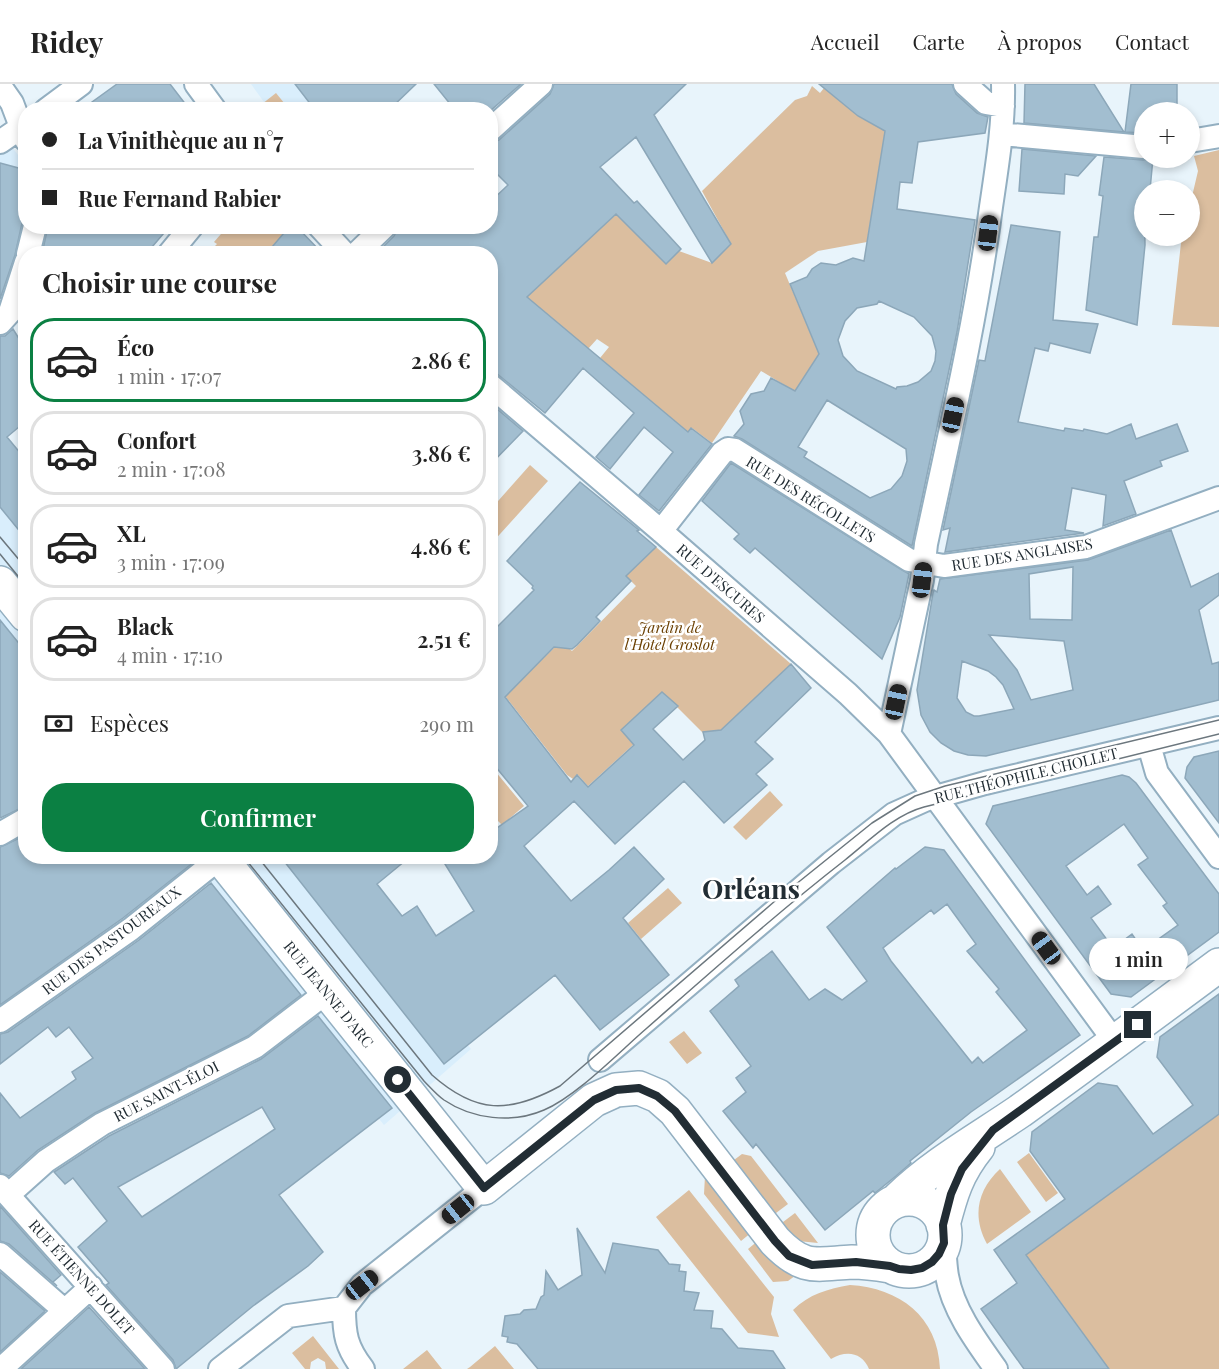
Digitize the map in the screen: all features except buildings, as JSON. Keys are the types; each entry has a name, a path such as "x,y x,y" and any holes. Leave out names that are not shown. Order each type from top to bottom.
{"street":[{"path":"57,102 81,84"},
{"path":"196,84 209,102"},
{"path":"498,123 541,84"},
{"path":"889,734 985,253 1001,134 997,98 965,84"},
{"path":"0,86 12,103 15,134"},
{"path":"1001,134 1134,146"},
{"path":"1200,139 1219,136"},
{"path":"176,246 185,234"},
{"path":"326,234 338,246"},
{"path":"364,246 377,234"},
{"path":"12,317 18,293"},
{"name":"RUE D'ESCURES","path":"498,392 854,699 889,734 1115,1042"},
{"name":"RUE DES RÉCOLLETS","path":"661,531 722,453 728,449 735,450 909,560 924,564"},
{"name":"RUE DES ANGLAISES","path":"924,564 944,566 1086,547 1219,498"},
{"path":"0,583 18,605"},
{"name":"RUE THÉOPHILE CHOLLET","path":"600,1060 831,863 894,814 935,797 985,783 1219,728"},
{"path":"1149,745 1156,773 1219,857"},
{"path":"0,834 18,824"},
{"name":"RUE DES PASTOUREAUX","path":"0,1021 130,929 211,864"},
{"name":"RUE JEANNE D'ARC","path":"226,864 484,1188"},
{"path":"798,1258 824,1251 887,1209 973,1141 993,1130 1219,965"},
{"name":"RUE SAINT-ÉLOI","path":"4,1190 102,1124 255,1047 327,992"},
{"path":"363,1369 353,1355 344,1334 344,1308 362,1285 594,1100 616,1090 639,1088 657,1096 675,1111 775,1241 789,1256 812,1265 856,1262 911,1270 922,1268 932,1262 939,1254 951,1194 962,1169 993,1130"},
{"name":"RUE ÉTIENNE DOLET","path":"4,1190 163,1369"},
{"path":"890,1266 876,1250 873,1229 887,1209 922,1201 939,1215 947,1277 954,1300 978,1344 996,1369"},
{"path":"0,1254 65,1311"},
{"path":"0,1369 91,1287"},
{"path":"220,1369 288,1316 344,1308"}],"shaded area":[{"path":"251,84 324,84 336,102 264,102"},
{"path":"0,131 18,155 18,196 0,185"},
{"path":"0,461 18,484 18,673 0,650"},
{"path":"173,864 332,864 328,870 471,1049 384,1125"}],"green space":[{"path":"812,86 820,93 824,88 858,116 885,131 867,242 818,251 785,273 819,354 796,392 761,371 712,443 692,428 688,432 600,358 609,347 597,339 588,349 527,297 616,214 666,264 679,251 712,263 731,244 702,191 795,100 807,96"},
{"path":"276,93 283,102 265,102"},
{"path":"1219,150 1219,327 1172,325 1181,246 1200,246 1200,180 1196,180 1197,168 1200,168 1200,155"},
{"path":"221,234 284,234 272,246 215,246 217,244 214,242"},
{"path":"530,465 548,481 498,536 498,501"},
{"name":"Jardin de l'Hôtel Groslot","path":"656,547 791,664 716,735 712,731 704,734 662,692 621,730 634,744 588,786 578,775 573,779 567,775 505,696 561,641 572,651 636,586 626,576"},
{"path":"498,775 524,806 502,825 498,821"},
{"path":"770,791 783,805 746,840 733,827"},
{"path":"668,888 682,903 641,939 628,923"},
{"path":"684,1031 702,1053 687,1064 669,1042"},
{"path":"1219,1114 1219,1369 1109,1369 1037,1269 1019,1260"},
{"path":"1029,1153 1058,1193 1046,1202 1017,1162"},
{"path":"742,1154 751,1156 788,1204 772,1216 730,1163"},
{"path":"1000,1169 1031,1212 987,1244 979,1224 979,1204 986,1186"},
{"path":"705,1176 752,1232 741,1241 704,1194"},
{"path":"689,1190 774,1297 771,1314 779,1337 748,1333 656,1217"},
{"path":"795,1213 818,1243 798,1241 779,1225"},
{"path":"759,1240 799,1273 788,1281 773,1282 748,1249"},
{"path":"850,1285 884,1292 913,1308 924,1320 932,1334 938,1350 940,1369 869,1369 862,1359 853,1354 842,1354 831,1359 793,1310 819,1293"},
{"path":"313,1336 339,1369 326,1369 325,1362 318,1358 311,1362 310,1369 305,1369 292,1353"},
{"path":"495,1346 514,1369 467,1369 470,1367"},
{"path":"427,1350 442,1369 403,1369"}],"tram line":[{"path":"0,537 18,558"},
{"path":"0,554 18,576"},
{"path":"263,864 432,1075 448,1088 478,1103 493,1106 509,1105 525,1102 560,1086 775,901 872,823 915,796 945,786 1219,720"},
{"path":"249,864 436,1093 467,1112 492,1117 519,1117 544,1110 584,1084 770,921 902,816 924,807 1219,734"}],"district":[{"name":"Orléans","path":"751,888"}],"route":[{"path":"398,1080 484,1188 594,1100 616,1090 639,1088 657,1096 675,1111 721,1173 789,1256 812,1265 856,1262 911,1270 922,1268 939,1254 944,1243 943,1225 956,1181 969,1159 993,1130 1138,1025"}]}
